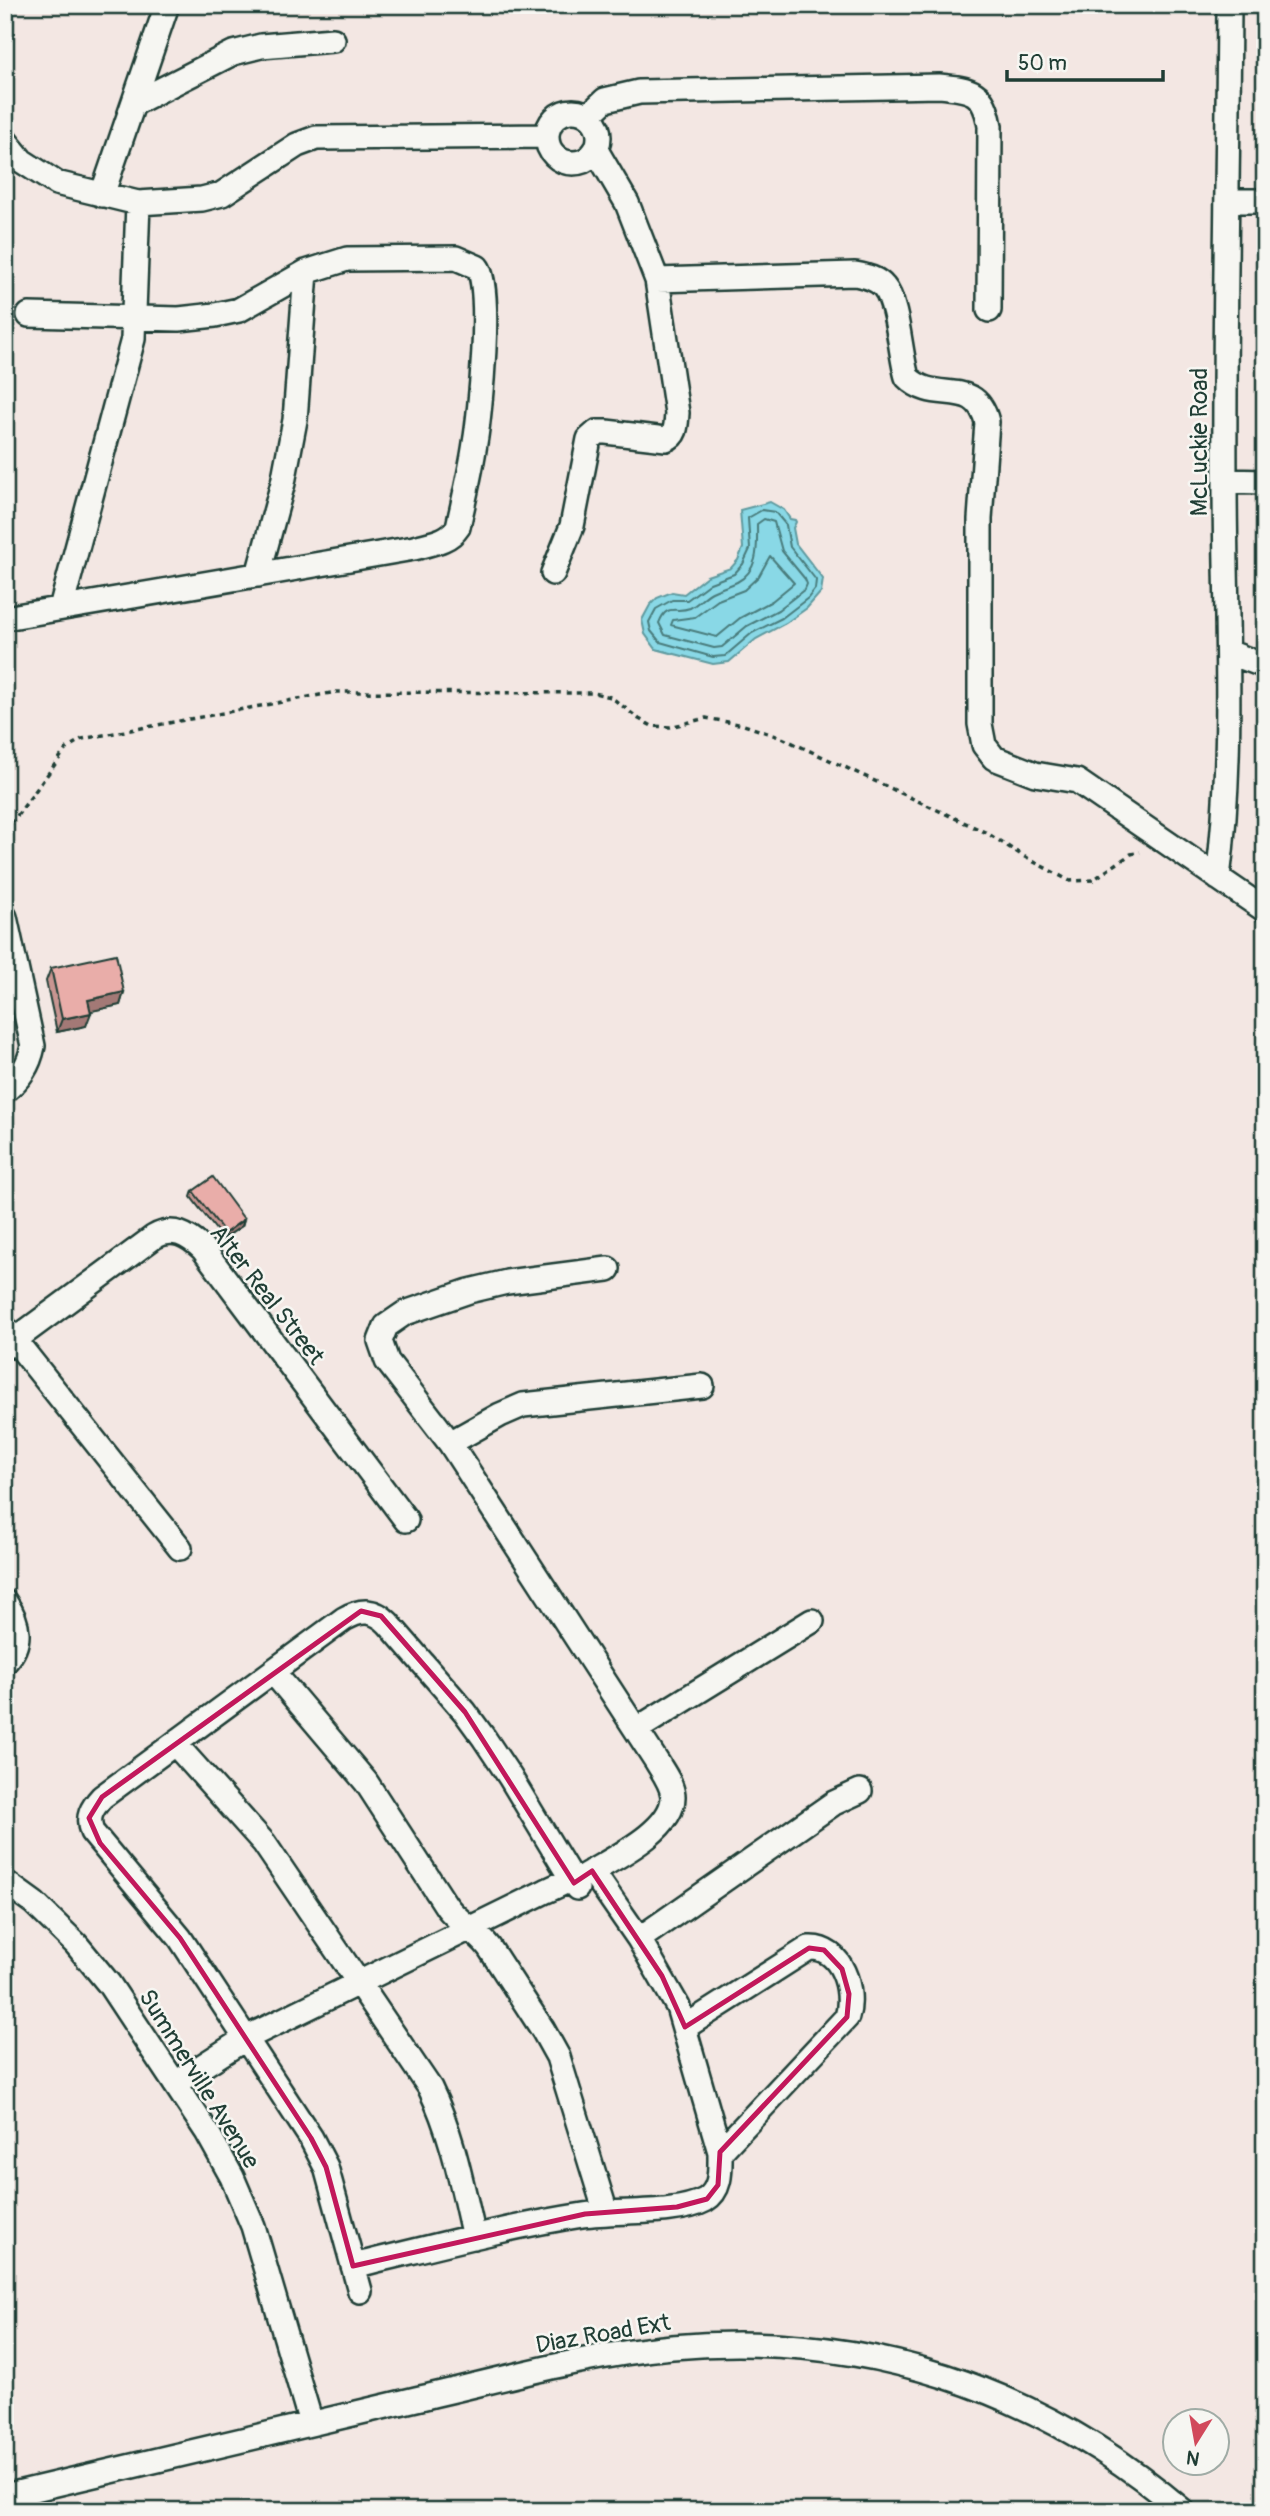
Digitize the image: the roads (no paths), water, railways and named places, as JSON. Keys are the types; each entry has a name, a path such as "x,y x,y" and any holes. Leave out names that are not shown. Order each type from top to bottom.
{"street":[{"path":"102,195 167,5"},
{"name":"McLuckie Road","path":"1218,878 1226,814 1228,652 1225,481 1229,5"},
{"path":"135,103 233,53 261,46 333,40"},
{"path":"589,115 605,100 639,92 939,86 964,88 973,92 983,100 990,126 989,310"},
{"path":"573,110 589,115 600,135 596,150 583,161 566,162 552,152 546,136 552,121 558,115 573,110"},
{"path":"5,140 22,161 56,183 138,203 202,199 222,194 297,145 316,138 546,136"},
{"path":"553,573 572,526 589,439 597,432 606,432 666,439 673,435 676,428 677,413 657,280 627,203 596,150"},
{"path":"1227,201 1265,201"},
{"path":"61,608 133,339 138,203"},
{"path":"5,618 414,548 444,540 458,527 475,443 484,342 483,281 477,267 456,258 347,258 306,272 239,310 179,319 29,315"},
{"path":"258,575 282,483 295,419 306,272"},
{"path":"657,280 855,274 883,285 892,302 907,377 926,391 957,393 971,397 984,413 987,422 980,519 980,724 984,745 994,758 1009,765 1035,774 1077,781 1265,910"},
{"path":"1225,481 1265,482"},
{"path":"1228,652 1265,666"},
{"path":"5,917 33,1046 24,1072 5,1091"},
{"name":"Alter Real Street","path":"8,1338 153,1237 170,1231 186,1235 203,1249 406,1520"},
{"path":"180,2089 249,2042 476,1933 581,1879 652,1834 670,1813 673,1795 670,1785 637,1729 450,1443 387,1361 380,1341 386,1326 405,1313 469,1291 507,1282 608,1269"},
{"path":"8,1338 180,1548"},
{"path":"450,1443 523,1405 702,1386"},
{"path":"5,1602 17,1622 18,1634 15,1647 5,1662"},
{"path":"353,2266 585,2214 677,2207 707,2199 718,2185 720,2173 720,2152 685,2027 673,1996 639,1939 581,1879 465,1712 380,1616 369,1612 355,1613 102,1797 90,1814 89,1825 100,1843 180,1938 311,2138 326,2167 353,2266 360,2291"},
{"path":"637,1729 812,1621"},
{"path":"273,1672 366,1783 454,1917 476,1933 543,2030 558,2057 606,2213"},
{"path":"176,1745 264,1843 430,2088 451,2139 474,2237"},
{"path":"639,1939 834,1803 860,1791"},
{"name":"Summerville Avenue","path":"5,1882 34,1903 76,1944 108,1983 180,2089 232,2177 253,2226 311,2423"},
{"path":"685,2027 809,1948 824,1950 834,1957 842,1969 849,1994 847,2017 720,2152"},
{"name":"Diaz Road Ext","path":"5,2496 601,2357 668,2347 733,2342 798,2345 849,2352 899,2362 947,2376 1060,2424 1152,2484 1183,2511"}],"water":[{"path":"770,502 784,510 790,519 795,520 793,528 796,544 823,579 821,592 807,608 756,639 729,662 713,664 656,649 645,634 642,620 650,605 657,598 672,592 684,594 707,576 731,568 743,548 740,510"}]}
